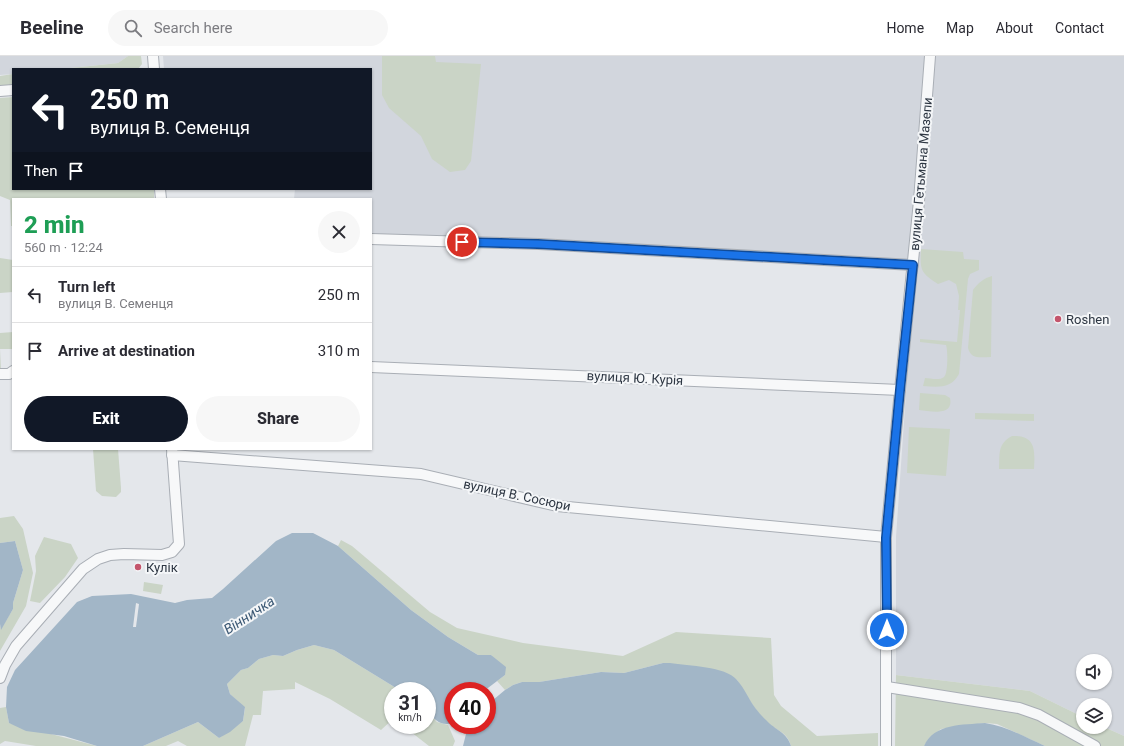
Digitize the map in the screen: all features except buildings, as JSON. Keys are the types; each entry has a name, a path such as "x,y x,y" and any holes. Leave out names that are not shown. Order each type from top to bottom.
{"street":[{"path":"153,56 154,68"},
{"name":"вулиця Гетьмана Мазепи","path":"886,746 886,538 913,265 930,56"},
{"path":"0,92 12,90"},
{"path":"372,239 538,244 913,265"},
{"name":"вулиця Ю. Курія","path":"372,367 900,390"},
{"path":"0,374 10,374 12,372"},
{"path":"0,678 5,665 16,646 82,569 98,559 110,555 162,555 172,552 179,544 172,452"},
{"name":"вулиця В. Сосюри","path":"172,452 421,474 557,506 886,538"},
{"path":"887,687 1019,708 1040,715 1095,746"}],"shaded area":[{"path":"0,56 128,56 118,63 70,68 12,68 12,74 0,75"},
{"path":"163,56 1124,56 1124,736 1112,731 1112,698 1076,698 1076,714 1030,691 896,675 896,537 919,205 907,260 372,235 372,198 294,198 295,190 372,190 372,68 164,68"}],"green space":[{"path":"128,56 141,56 142,64 139,68 71,68 118,63"},
{"path":"382,56 435,56 436,62 481,64 471,161 465,170 450,172 432,159 421,136 389,108 382,95"},
{"path":"12,74 12,89 0,90 0,76"},
{"path":"12,97 12,190 154,190 154,198 12,198 11,226 10,200 0,196 0,98"},
{"path":"921,249 963,252 964,259 979,260 979,270 970,274 968,279 959,374 956,379 944,386 923,386 925,378 940,379 944,377 947,362 946,345 920,342 920,339 957,342 960,310 958,310 959,296 956,284 949,280 938,284 924,273 921,266"},
{"path":"0,258 12,260 12,292 0,293"},
{"path":"992,276 991,357 977,357 969,352 968,348 973,290 981,281"},
{"path":"12,332 12,349 0,349 0,333"},
{"path":"0,349 1,371 0,371"},
{"path":"920,393 945,395 950,398 950,404 948,408 940,412 919,410"},
{"path":"975,413 1034,414 1034,421 975,419"},
{"path":"909,427 950,429 946,476 907,473"},
{"path":"1012,436 1020,436 1030,441 1034,450 1034,469 999,469 1000,450 1004,442"},
{"path":"93,450 118,450 121,492 116,497 102,496 96,491"},
{"path":"14,516 23,529 33,573 26,606 0,651 0,624 1,629 13,609 13,603 23,570 15,541 0,543 0,518"},
{"path":"44,537 71,544 78,558 65,577 40,603 30,601 36,571 35,556"},
{"path":"341,540 352,546 430,612 457,628 523,643 623,656 676,632 771,638 774,695 781,706 817,736 878,733 878,746 791,746 785,735 764,719 737,680 663,663 624,673 601,672 539,682 522,682 505,690 497,681 505,675 491,655 478,655 448,637 411,610 338,546"},
{"path":"144,582 163,585 161,594 143,591"},
{"path":"314,645 334,650 386,682 384,682 384,727 381,730 330,699 295,682 295,689 263,691 261,715 253,715 245,746 187,746 178,741 166,746 143,746 198,722 219,738 243,721 245,708 230,694 227,684 241,670 248,668 259,659 273,655 283,656"},
{"path":"896,675 1030,691 1076,714 1076,734 1112,734 1112,731 1124,736 1124,746 1045,746 997,724 985,723 941,729 929,738 924,746 895,746"},
{"path":"6,707 9,723 97,746 36,746 5,741 0,744 0,708"},
{"path":"436,721 444,724 444,734 452,734 455,741 453,746 429,746 414,734 436,734"}],"water":[{"name":"Вінничка","path":"292,533 313,533 338,546 411,610 448,637 478,655 491,655 506,667 505,675 496,682 444,682 444,724 436,720 436,682 386,682 334,650 314,645 283,656 273,655 259,659 248,668 241,670 227,684 230,694 245,707 243,721 230,732 219,738 198,722 143,746 97,746 64,736 26,731 9,723 6,707 7,687 15,670 77,602 92,596 131,594 175,603 187,600 212,598 276,541"},
{"path":"15,541 23,570 13,603 13,609 1,630 0,543"},
{"path":"663,663 670,663 706,667 731,675 740,683 758,712 787,737 791,746 463,746 466,734 496,734 496,698 513,685 522,682 539,682 601,672 624,673"},
{"path":"985,723 1008,729 1045,746 924,746 929,738 942,729 959,725"}],"pier":[{"path":"136,603 139,604 136,627 133,627"}],"place":[{"name":"Roshen","path":"1058,319"},
{"name":"Кулік","path":"138,567"}],"route":[{"path":"462,242 538,244 913,265 886,538 887,630"}]}
